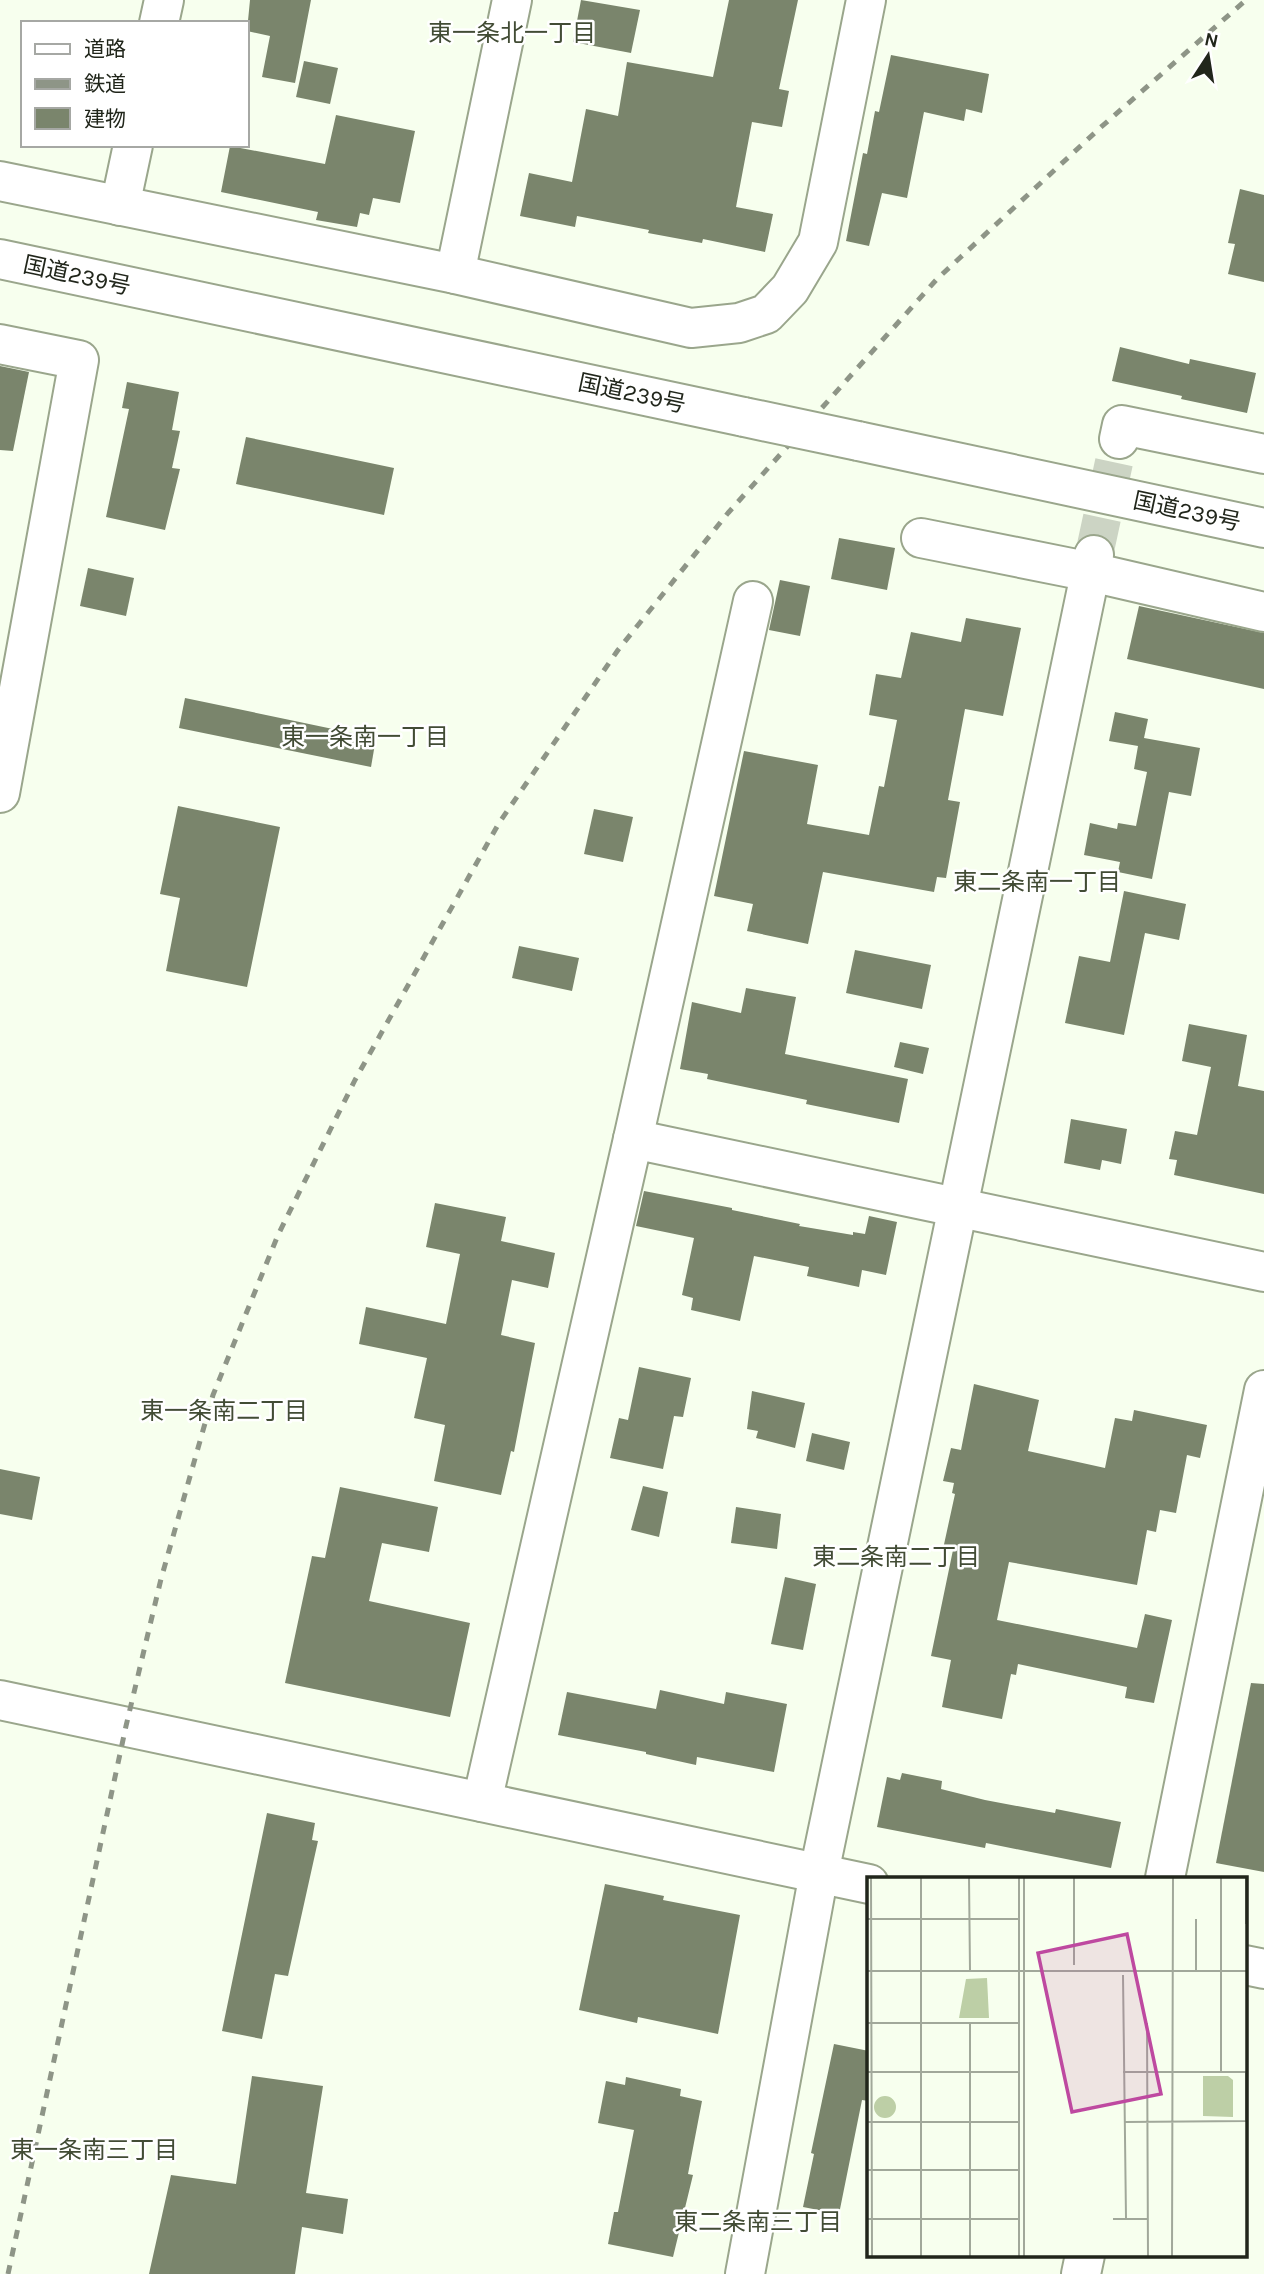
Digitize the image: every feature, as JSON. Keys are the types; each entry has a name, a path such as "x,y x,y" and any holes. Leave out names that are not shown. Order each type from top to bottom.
{"main road":[{"path":"159,21 164,0"},
{"path":"455,274 512,0"},
{"path":"0,181 455,274 691,328 739,323 766,314 790,289 818,242 866,0"},
{"path":"120,206 133,147"},
{"name":"国道239号","path":"0,259 1264,528"},
{"path":"0,344 79,360 0,793"},
{"path":"1119,439 1122,425 1264,454"},
{"path":"921,538 1092,564 1264,612"},
{"path":"745,2274 818,1873 1092,564"},
{"path":"482,1802 753,601"},
{"path":"633,1139 1264,1272"},
{"path":"1165,1877 1264,1390"},
{"path":"0,1700 867,1884"},
{"path":"1246,1965 1264,1969"},
{"path":"1081,2274 1085,2256"}],"building":[{"path":"250,0 311,0 295,83 262,77 270,36 248,31"},
{"path":"581,0 640,10 631,53 573,42"},
{"path":"729,0 798,0 779,89 789,91 782,127 752,122 736,207 773,214 765,252 703,239 702,243 648,233 649,230 577,216 575,227 520,216 529,173 572,182 586,109 618,116 627,62 713,77"},
{"path":"891,55 989,74 982,113 966,109 964,121 924,112 907,198 882,193 869,246 846,241 863,153 867,154 875,111 879,112"},
{"path":"304,61 338,68 330,104 296,97"},
{"path":"336,115 415,131 400,203 373,198 369,215 360,213 357,227 316,220 318,212 221,192 230,147 325,164"},
{"path":"1240,189 1264,195 1264,282 1228,274 1235,244 1228,243"},
{"path":"1120,347 1189,364 1190,359 1256,373 1247,413 1112,381"},
{"path":"0,366 29,372 13,451 0,450"},
{"path":"127,382 179,392 172,430 180,431 172,468 180,469 165,530 106,517 129,409 122,408"},
{"path":"246,437 394,468 384,515 236,484"},
{"path":"839,538 895,548 887,590 831,579"},
{"path":"88,568 134,578 126,616 80,606"},
{"path":"780,580 810,586 800,636 769,630"},
{"path":"1139,606 1264,633 1264,689 1127,659"},
{"path":"966,618 1021,628 1003,716 965,709 948,800 960,802 946,878 937,877 934,892 823,872 808,944 747,931 753,904 714,896 744,751 818,765 807,824 869,835 879,786 884,787 897,720 869,715 876,674 901,678 911,632 961,642"},
{"path":"185,698 376,738 371,767 179,728"},
{"path":"1115,712 1148,719 1144,738 1200,748 1191,796 1169,792 1152,879 1118,872 1120,862 1084,855 1090,823 1117,829 1118,823 1136,826 1147,772 1134,769 1138,746 1109,741"},
{"path":"178,806 280,827 247,987 166,971 180,898 160,894"},
{"path":"594,809 633,817 623,862 584,854"},
{"path":"1124,891 1186,904 1179,940 1145,933 1124,1035 1065,1023 1079,956 1110,962"},
{"path":"519,946 579,958 572,991 512,978"},
{"path":"855,950 931,965 922,1009 846,993"},
{"path":"746,988 796,997 785,1054 908,1079 899,1123 806,1104 807,1100 707,1079 708,1074 680,1069 692,1002 741,1013"},
{"path":"1189,1024 1247,1035 1238,1086 1264,1091 1264,1194 1174,1175 1177,1160 1169,1159 1175,1131 1197,1135 1211,1067 1182,1061"},
{"path":"900,1042 929,1048 923,1074 894,1067"},
{"path":"1071,1119 1127,1129 1121,1164 1102,1160 1100,1170 1064,1163"},
{"path":"644,1191 732,1208 800,1224 799,1226 853,1235 853,1232 865,1234 869,1216 897,1222 886,1275 862,1270 859,1287 807,1276 809,1267 754,1256 740,1321 691,1310 693,1298 682,1295 694,1238 636,1226"},
{"path":"435,1203 506,1217 501,1241 555,1253 548,1288 512,1280 501,1335 535,1343 514,1452 511,1451 501,1495 434,1481 445,1425 414,1418 427,1358 359,1344 366,1307 446,1324 460,1254 426,1247"},
{"path":"639,1367 691,1378 683,1417 674,1416 663,1469 610,1458 619,1418 628,1420"},
{"path":"974,1384 1039,1400 1028,1451 1105,1468 1115,1418 1132,1421 1134,1410 1207,1425 1200,1458 1187,1455 1176,1513 1160,1510 1156,1532 1147,1530 1137,1585 1009,1562 997,1620 1137,1648 1145,1614 1172,1620 1154,1703 1125,1698 1127,1687 1018,1664 1016,1675 1011,1674 1002,1719 942,1707 951,1660 931,1656 953,1550 943,1549 955,1494 952,1493 954,1483 943,1481 951,1448 961,1450"},
{"path":"752,1391 805,1403 795,1448 756,1438 758,1431 747,1429"},
{"path":"812,1433 850,1442 844,1470 806,1461"},
{"path":"0,1469 40,1477 32,1520 0,1514"},
{"path":"643,1486 668,1492 659,1537 631,1530"},
{"path":"340,1487 438,1507 429,1552 382,1543 369,1601 470,1623 450,1717 285,1683 312,1556 325,1558"},
{"path":"736,1507 781,1514 777,1549 731,1543"},
{"path":"785,1577 816,1584 803,1650 771,1644"},
{"path":"1251,1683 1264,1684 1264,1872 1216,1863"},
{"path":"660,1690 724,1704 726,1692 787,1704 774,1772 697,1757 696,1765 558,1735 567,1692 656,1709"},
{"path":"902,1773 942,1781 941,1789 985,1800 1055,1813 1056,1809 1121,1822 1111,1868 986,1843 985,1848 877,1827 887,1777 900,1780"},
{"path":"267,1813 315,1823 312,1840 318,1841 288,1976 275,1974 262,2039 222,2031"},
{"path":"605,1884 664,1896 663,1900 740,1915 718,2034 638,2017 637,2023 579,2010"},
{"path":"834,2044 867,2051 867,2101 862,2100 839,2214 803,2207 814,2154 811,2153"},
{"path":"252,2076 323,2086 306,2193 348,2199 343,2234 302,2227 295,2274 149,2274 171,2175 236,2184"},
{"path":"626,2077 681,2089 680,2096 702,2101 688,2174 693,2175 673,2257 608,2244 614,2212 618,2212 634,2130 598,2123 606,2081 625,2085"}],"tunnel":[{"path":"1094,555 1119,439"}],"railway":[{"path":"8,2274 126,1726 161,1579 213,1395 278,1235 355,1080 499,823 618,650 728,513 937,279 1100,128 1246,0"}],"district":[{"name":"東一条北一丁目","path":"512,33"},
{"name":"東一条南一丁目","path":"365,737"},
{"name":"東二条南一丁目","path":"1037,882"},
{"name":"東一条南二丁目","path":"224,1411"},
{"name":"東二条南二丁目","path":"896,1557"},
{"name":"東一条南三丁目","path":"94,2150"},
{"name":"東二条南三丁目","path":"758,2222"}]}
